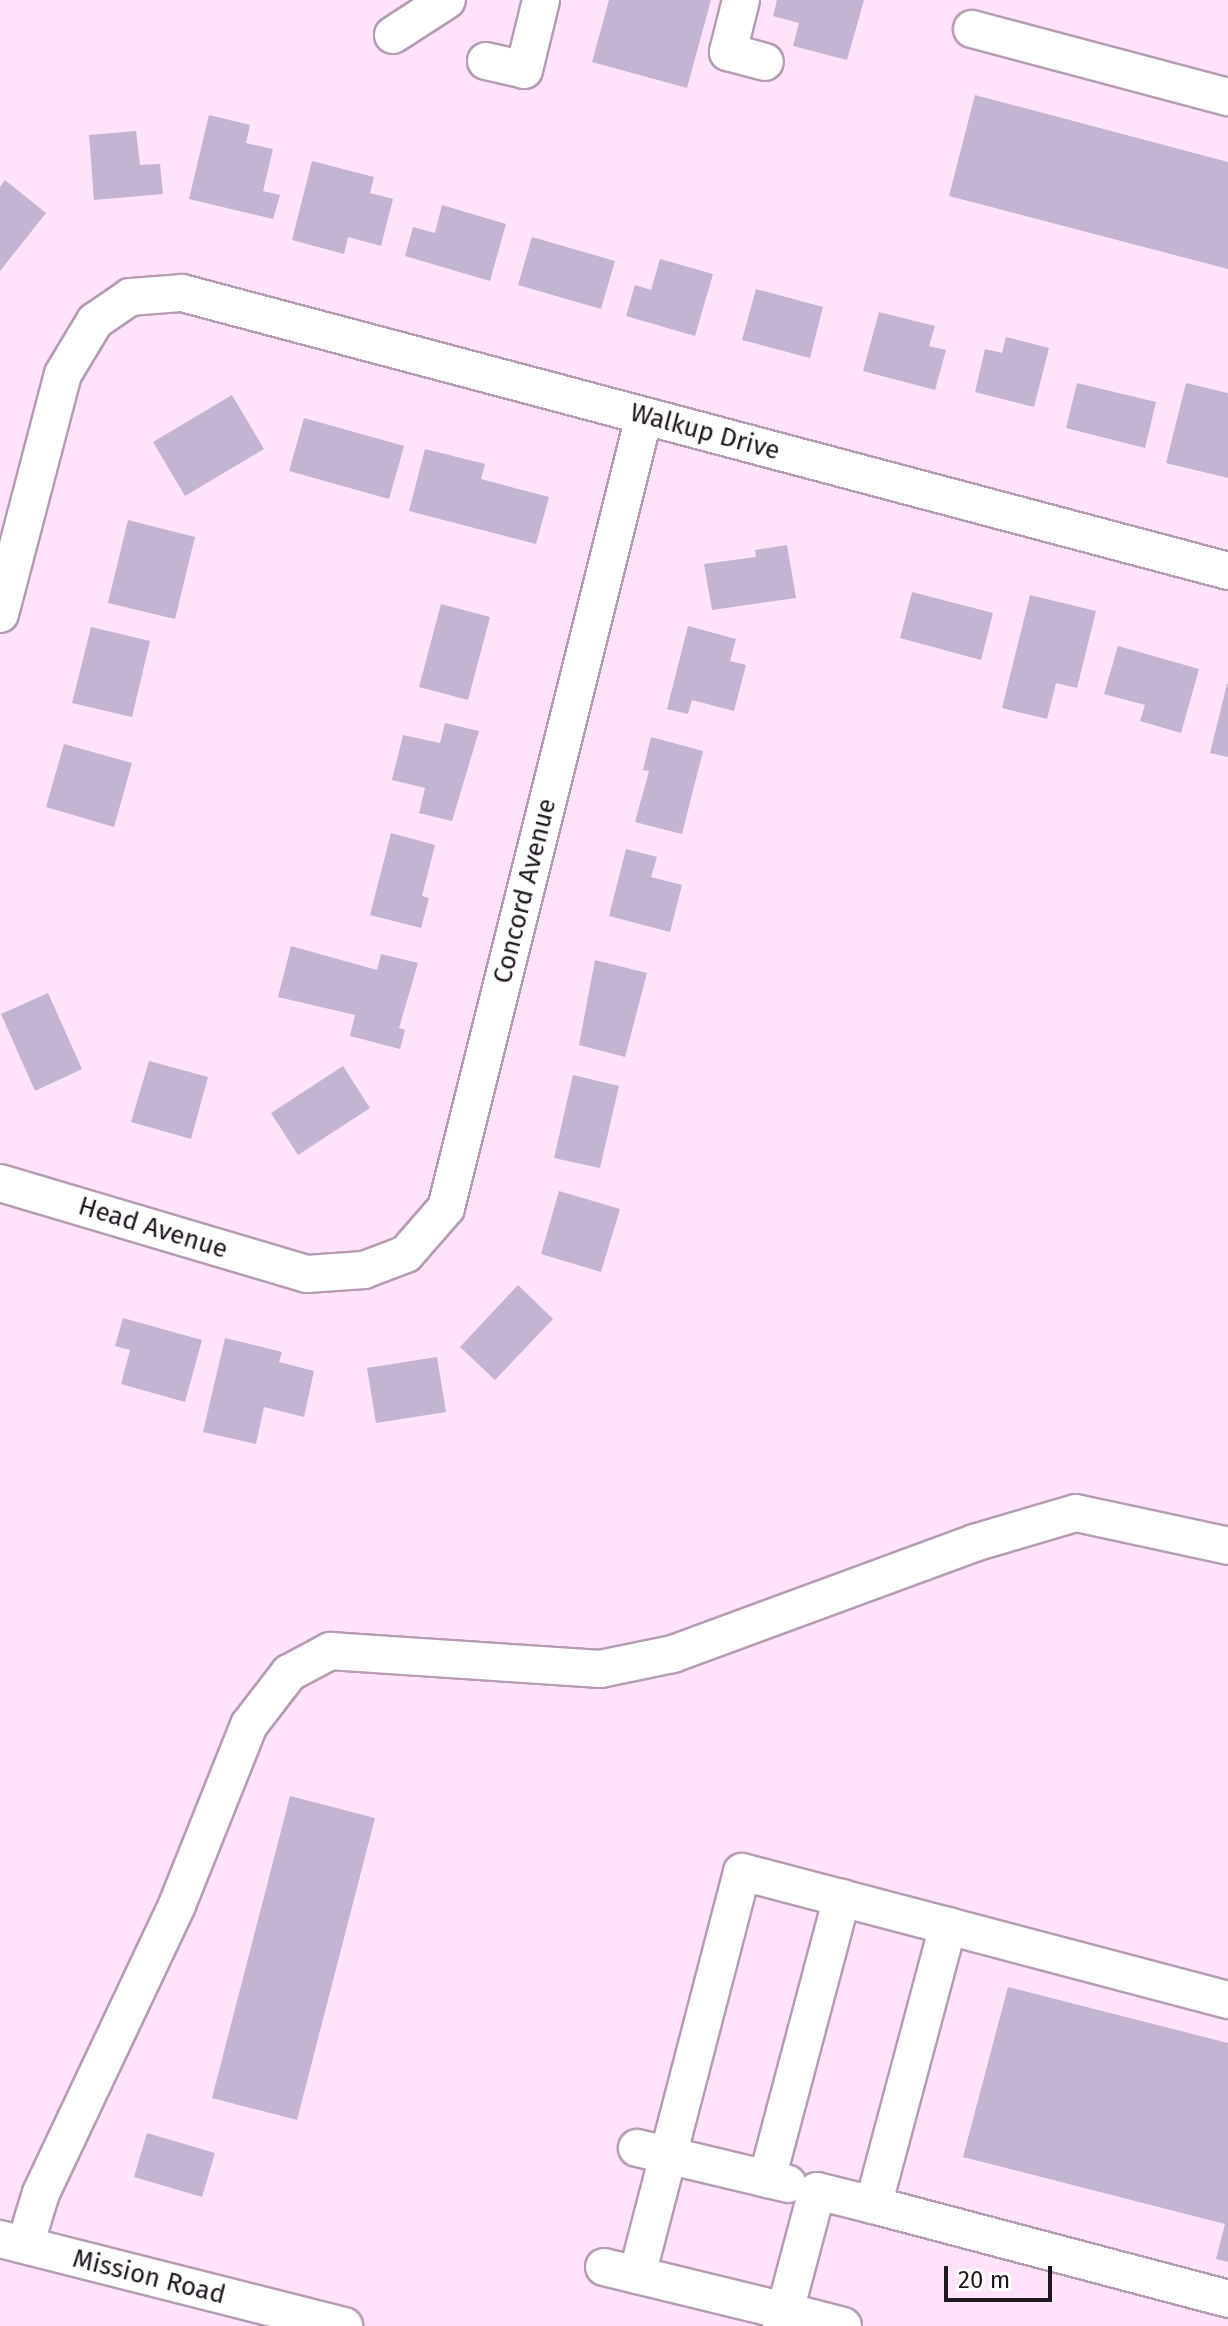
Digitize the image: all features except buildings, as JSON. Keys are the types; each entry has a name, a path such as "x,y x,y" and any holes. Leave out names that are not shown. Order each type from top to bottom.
{"street":[{"path":"393,35 447,0"},
{"path":"486,61 524,70 541,0"},
{"path":"741,0 728,52 765,62"},
{"path":"972,29 1228,97"},
{"name":"Walkup Drive","path":"0,614 63,374 95,321 130,297 182,293 1228,571"},
{"name":"Concord Avenue","path":"307,1274 364,1270 406,1254 446,1208 644,416"},
{"name":"Head Avenue","path":"0,1183 307,1274"},
{"path":"12,2242 41,2193 177,1905 249,1725 289,1673 330,1651 600,1669 673,1654 974,1543 1076,1513 1228,1546"},
{"path":"843,2326 783,2319 621,2271 652,2152 742,1872 1228,2000"},
{"path":"767,2179 842,1898"},
{"path":"873,2205 948,1926"},
{"path":"652,2152 873,2205 1228,2299"},
{"path":"783,2319 817,2191"},
{"name":"Mission Road","path":"12,2242 344,2326"}]}
